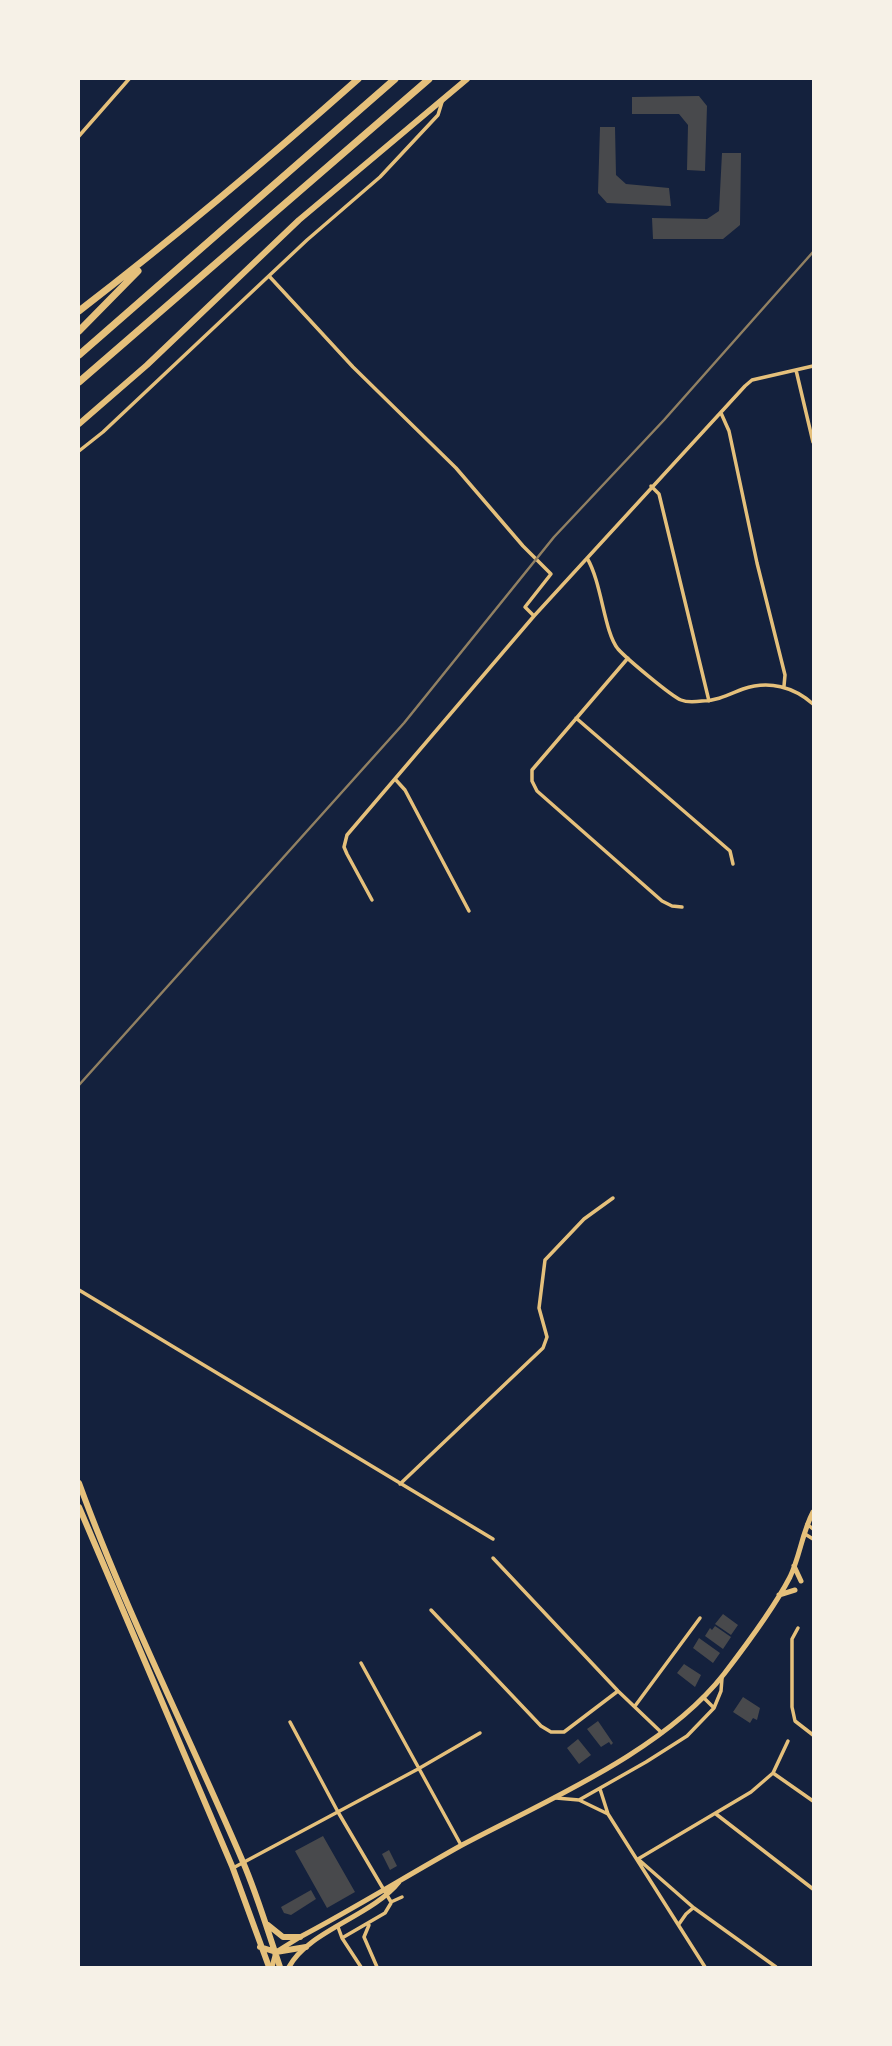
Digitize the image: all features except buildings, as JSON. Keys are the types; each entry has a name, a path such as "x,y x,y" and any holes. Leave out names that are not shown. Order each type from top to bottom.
{"highway":[{"path":"79,311 150,257 358,79"},
{"path":"79,355 395,79"},
{"path":"79,382 429,79"},
{"path":"79,331 150,257"}],"main road":[{"path":"79,424 147,365 299,220 467,79"},
{"path":"79,1483 243,1863 267,1924 280,1967"},
{"path":"79,1507 233,1868 260,1947 270,1967"},
{"path":"338,1927 338,1918 384,1888 555,1798 662,1733 722,1676 779,1595 794,1566 803,1534 810,1526 813,1514"},
{"path":"794,1566 801,1581"},
{"path":"779,1595 795,1590"},
{"path":"289,1967 306,1947 390,1899 401,1880"},
{"path":"270,1967 276,1952 345,1913"},
{"path":"267,1924 283,1937 300,1937"},
{"path":"260,1947 276,1952 306,1947"}],"street":[{"path":"79,136 128,79"},
{"path":"79,450 103,432 406,151 438,115 443,100"},
{"path":"269,276 353,367 456,468 523,546 551,574 525,607 534,616"},
{"path":"372,900 344,847 347,835 534,616 752,380 813,366"},
{"path":"796,370 813,442"},
{"path":"721,412 729,431 757,563 785,674 785,687"},
{"path":"652,486 659,494 709,701"},
{"path":"587,558 596,573 614,642 628,658 682,701 709,701 754,687 785,687 813,704"},
{"path":"628,658 532,770 531,781 537,791 662,901 682,907"},
{"path":"576,718 730,851 733,864"},
{"path":"396,779 405,790 469,911"},
{"path":"400,1484 543,1348 547,1337 539,1308 545,1260 584,1219 613,1198"},
{"path":"79,1290 493,1539"},
{"path":"803,1534 813,1539"},
{"path":"493,1558 618,1691 662,1733"},
{"path":"430,1610 541,1726 551,1732 564,1732 618,1691"},
{"path":"635,1706 700,1618"},
{"path":"799,1628 792,1639 792,1707 795,1721 813,1735"},
{"path":"360,1663 462,1846"},
{"path":"579,1800 687,1736 714,1708 721,1691 722,1676"},
{"path":"702,1696 714,1708"},
{"path":"290,1722 338,1812 390,1899"},
{"path":"233,1868 480,1733"},
{"path":"638,1859 751,1791 773,1773 788,1741"},
{"path":"773,1773 813,1801"},
{"path":"600,1789 608,1814 705,1967"},
{"path":"555,1798 579,1800 608,1814"},
{"path":"716,1814 813,1889"},
{"path":"638,1859 694,1908 776,1967"},
{"path":"390,1899 402,1897"},
{"path":"342,1938 384,1913 390,1899"},
{"path":"679,1924 694,1908"},
{"path":"369,1923 363,1937 377,1967"},
{"path":"338,1927 361,1967"}],"railway":[{"path":"79,1085 404,723 554,537 664,420 813,252"}]}
